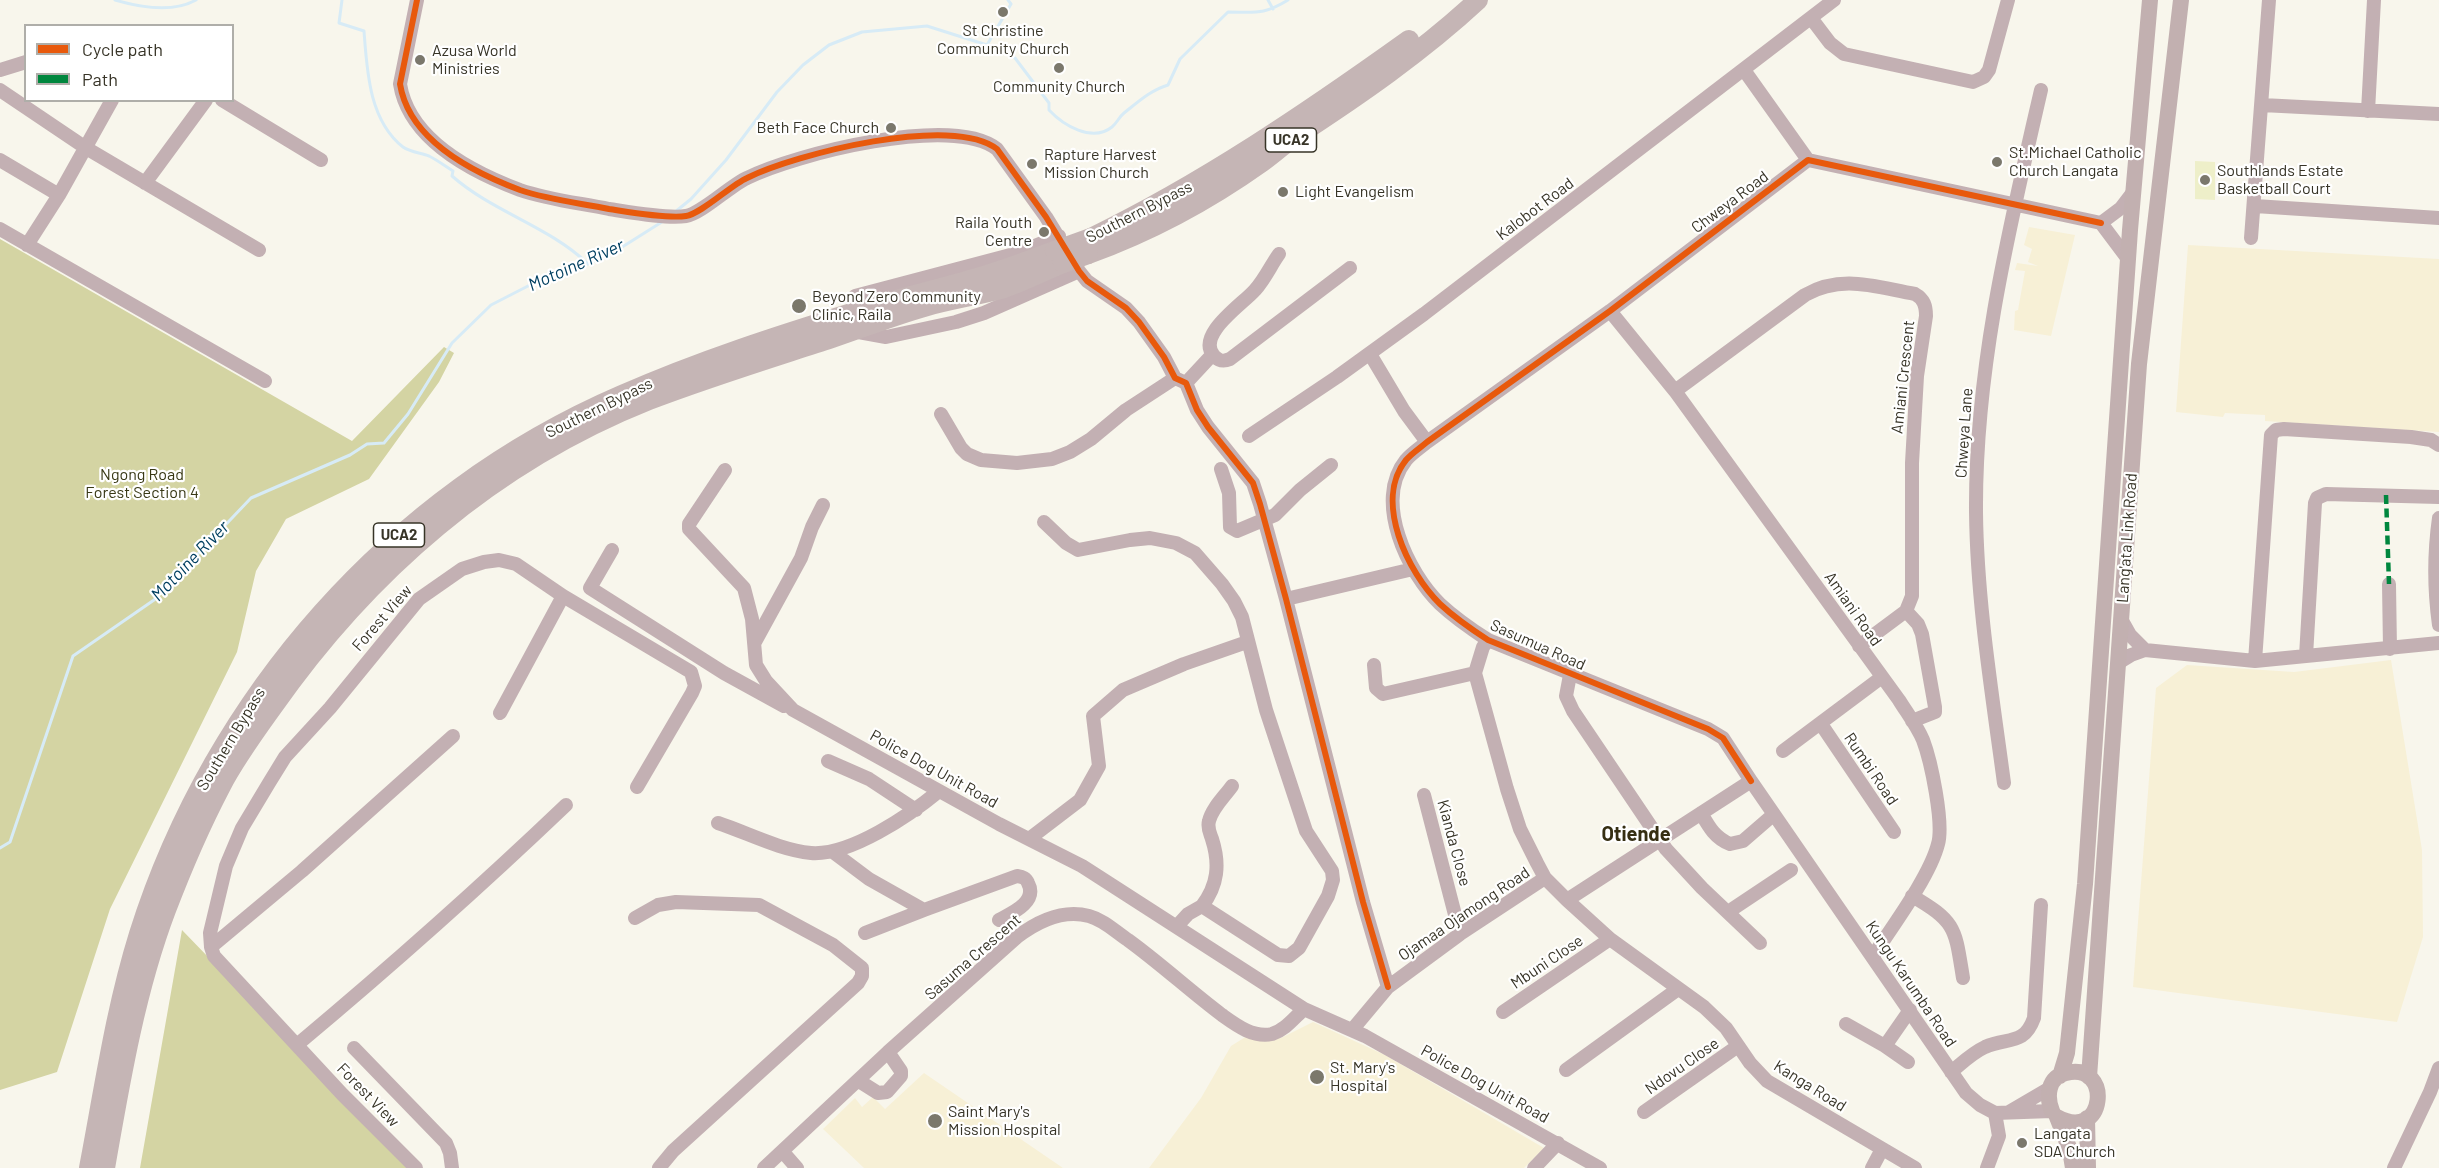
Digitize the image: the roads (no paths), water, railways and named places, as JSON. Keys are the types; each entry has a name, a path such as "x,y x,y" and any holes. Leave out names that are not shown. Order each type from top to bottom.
{"highway":[{"name":"Southern Bypass","path":"88,1168 123,991 146,912 175,843 214,762 251,702 310,627 364,567 407,527 470,480 558,427 620,395 705,362 863,309 1090,246 1308,111 1427,27 1458,0"},
{"name":"Southern Bypass","path":"1090,246 1114,244 1174,214 1262,163 1293,138 1324,119 1379,79 1478,0"},
{"name":"Southern Bypass","path":"105,1168 123,1071 142,989 165,914 189,854 222,784 292,678 352,607 404,554 441,522 525,464 566,439 648,401 734,369 926,306 1005,287 1064,255"}],"main road":[{"name":"Lang'ata Link Road","path":"2055,1082 2067,1053 2085,884 2128,259 2150,0"},
{"name":"Lang'ata Link Road","path":"2089,1077 2139,364 2181,0"},
{"path":"2054,1114 2072,1123 2087,1118 2093,1113 2099,1099 2095,1083 2089,1077 2075,1072 2055,1082 2048,1096 2054,1114 2070,1149 2073,1168"},
{"path":"2087,1118 2088,1168"}],"street":[{"path":"417,0 400,84 402,96 413,120 429,138 478,171 521,190 565,201 652,214 687,216 747,178 821,151 881,140 965,135 988,142 997,149 1064,255 1087,280 1126,308 1139,322 1180,381 1208,427 1253,483 1286,599 1363,902 1388,987"},
{"name":"Kalobot Road","path":"1249,436 1370,354 1834,0"},
{"path":"1811,18 1830,43 1844,54 1973,82 1984,77 1989,70 2008,0"},
{"path":"2251,238 2269,0"},
{"path":"2368,111 2374,0"},
{"path":"0,70 24,63"},
{"path":"1744,70 1808,160 2101,223 2128,259"},
{"path":"0,90 86,148 259,250"},
{"name":"Chweya Lane","path":"2004,783 1978,572 1976,511 1978,438 1985,367 1996,295 2041,90"},
{"path":"27,245 59,195 111,102"},
{"path":"145,183 205,102"},
{"path":"225,102 321,160"},
{"path":"2262,105 2439,114"},
{"path":"0,160 59,195"},
{"name":"Chweya Road","path":"1427,442 1610,311 1808,160"},
{"path":"2101,223 2121,208 2134,191"},
{"path":"2255,206 2439,218"},
{"path":"0,229 265,381"},
{"path":"855,296 1018,254 1064,255"},
{"path":"1279,254 1258,287 1214,332 1208,343 1212,355 1224,362 1230,359 1350,268"},
{"name":"Amiani Crescent","path":"1675,391 1820,287 1845,282 1915,294 1920,297 1926,307 1926,316 1917,376 1912,463 1912,596 1906,611"},
{"name":"Amiani Road","path":"1610,311 1675,391 1882,677 1923,741 1940,831 1935,853 1912,896 1873,956"},
{"path":"1370,354 1404,411 1427,442"},
{"path":"941,414 961,448 967,454 981,460 1017,463 1052,459 1070,452 1126,410 1180,381 1212,355"},
{"path":"2255,661 2271,435 2280,429 2431,440 2439,445"},
{"name":"Sasumua Road","path":"1427,442 1405,461 1393,489 1393,518 1413,569 1439,603 1465,626 1488,640 1708,729 1723,738 1773,815"},
{"path":"1221,470 1229,493 1230,527 1237,531 1265,520 1284,509 1300,490 1331,465"},
{"name":"Police Dog Unit Road","path":"725,470 689,524 689,529 740,581 752,619 756,665 793,710 939,791 1082,866 1304,1008"},
{"path":"2306,656 2317,498 2326,494 2439,497"},
{"path":"754,644 801,558 823,505"},
{"path":"2439,518 2435,596 2439,625"},
{"path":"1044,522 1066,543 1078,550 1150,538 1176,543 1195,553 1222,584 1242,617 1266,710 1306,831 1332,871 1333,880 1328,896 1299,948 1289,956 1278,955 1202,906"},
{"path":"612,550 590,588 734,679 793,710"},
{"name":"Forest View","path":"416,1168 342,1094 214,956 210,947 210,933 226,866 242,828 285,758 330,708 419,599 462,569 499,560 516,564 563,596 685,667 694,678 692,693 637,787"},
{"path":"1286,599 1413,569"},
{"path":"2389,584 2390,649"},
{"path":"500,712 563,596"},
{"path":"1859,646 1906,611 1918,624 1922,634 1935,712 1930,716 1912,721"},
{"path":"2121,618 2130,635 2145,650"},
{"path":"1374,665 1376,688 1383,694 1475,673 1488,640"},
{"path":"1029,839 1080,800 1099,766 1094,716 1123,690 1184,664 1247,642"},
{"path":"2118,663 2145,650 2255,661 2439,643"},
{"name":"Ojamaa Ojamong Road","path":"1352,1030 1388,987 1460,934 1545,878 1517,819 1475,673"},
{"path":"1570,675 1566,696 1573,711 1660,840 1688,874 1760,944"},
{"name":"Rumbi Road","path":"1783,751 1882,677"},
{"name":"Rumbi Road","path":"1821,724 1894,832"},
{"path":"210,947 302,871 453,736"},
{"path":"828,761 869,779 916,810"},
{"path":"1567,900 1751,781"},
{"path":"1177,926 1188,914 1202,906 1216,880 1217,866 1208,824 1213,812 1233,786"},
{"path":"718,823 797,851 833,852 884,829 916,810 939,791"},
{"name":"Kianda Close","path":"1424,795 1460,934"},
{"path":"298,1044 473,894 566,805"},
{"path":"1701,813 1710,829 1720,840 1730,844 1743,841 1773,815"},
{"name":"Kungu Karumba Road","path":"1773,815 1966,1093 1980,1105 2001,1113"},
{"path":"833,852 869,879 924,910"},
{"path":"1728,912 1791,870"},
{"path":"865,933 1022,876 1030,886 1031,895 1026,903 999,921"},
{"name":"Kanga Road","path":"1545,878 1610,939 1704,1007 1726,1028 1767,1081 1915,1168"},
{"path":"1912,896 1934,909 1949,922 1955,934 1963,978"},
{"path":"635,918 658,905 675,902 759,905 833,945 862,968 862,976 858,983 673,1151 660,1168"},
{"path":"1951,1072 1977,1051 2017,1039 2030,1029 2034,1018 2041,905"},
{"name":"Sasuma Crescent","path":"764,1168 888,1052 1030,927 1047,919 1068,914 1089,916 1103,922 1235,1024 1252,1034 1271,1034 1286,1027 1304,1008"},
{"name":"Mbuni Close","path":"1503,1012 1610,939"},
{"path":"1566,1070 1677,989"},
{"path":"1304,1008 1352,1030"},
{"path":"1885,1046 1910,1010"},
{"path":"1846,1024 1908,1062"},
{"name":"Police Dog Unit Road","path":"1352,1030 1600,1168"},
{"name":"Ndovu Close","path":"1644,1112 1738,1046"},
{"path":"354,1048 446,1143 452,1168"},
{"path":"859,1081 878,1094 887,1092 901,1076 901,1071 888,1052"},
{"path":"2394,1168 2439,1068"},
{"path":"2001,1113 2055,1082"},
{"path":"2001,1113 2054,1114"},
{"path":"1987,1168 1999,1136 2001,1113"},
{"path":"1534,1168 1558,1143"},
{"path":"1872,1168 1882,1149"},
{"path":"783,1152 797,1168"}],"waterway":[{"path":"115,0 156,8 167,8 196,0"},
{"path":"342,0 339,23 364,31 372,94 383,123 392,136 406,149 429,156 441,163 453,171 452,176 468,189 555,239 587,263"},
{"path":"987,45 1011,4 1008,0"},
{"path":"1268,0 1273,9"},
{"name":"Motoine River","path":"675,212 691,199 726,160 777,92 803,65 829,45 862,32 927,26 987,45 1015,58 1049,103 1049,110 1055,116 1078,130 1096,133 1112,127 1122,115 1140,101 1168,85 1180,59 1228,12 1266,10 1288,0"},
{"name":"Motoine River","path":"0,848 10,842 73,656 154,600 251,498 350,455 367,444 384,443 408,414 452,343 491,305 565,267 588,264 619,249 665,220"}],"place":[{"name":"St Christine Community Church","path":"1003,12"},
{"name":"Azusa World Ministries","path":"420,60"},
{"name":"Community Church","path":"1059,68"},
{"name":"Beth Face Church","path":"891,128"},
{"name":"St.Michael Catholic Church Langata","path":"1997,162"},
{"name":"Rapture Harvest Mission Church","path":"1032,164"},
{"name":"Southlands Estate Basketball Court","path":"2205,180"},
{"name":"Light Evangelism","path":"1283,192"},
{"name":"Raila Youth Centre","path":"1044,232"},
{"name":"Beyond Zero Community Clinic, Raila","path":"799,306"},
{"name":"St. Mary's Hospital","path":"1317,1077"},
{"name":"Saint Mary's Mission Hospital","path":"935,1121"},
{"name":"Langata SDA Church","path":"2022,1143"}],"district":[{"name":"Otiende","path":"1636,834"}],"park label":[{"name":"Ngong Road Forest Section 4","path":"142,484"}]}
